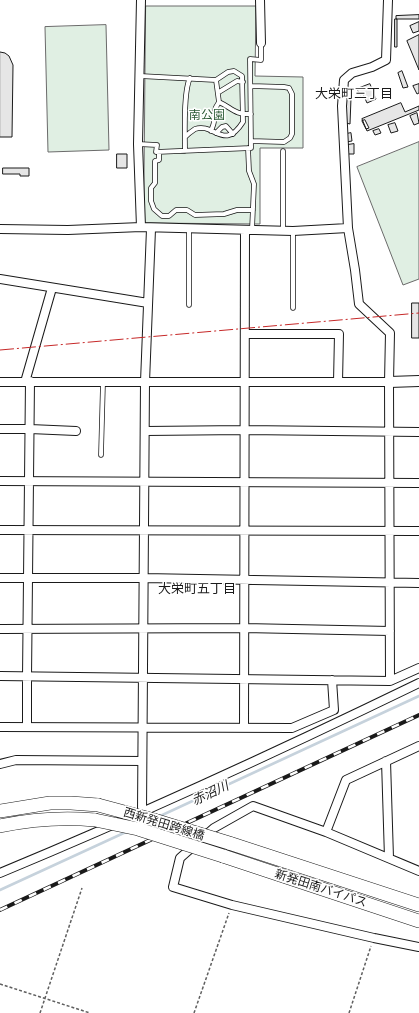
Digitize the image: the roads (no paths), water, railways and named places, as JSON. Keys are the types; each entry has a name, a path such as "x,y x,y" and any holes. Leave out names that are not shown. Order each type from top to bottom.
{"highway":[{"name":"西新発田跨線橋","path":"0,811 50,803 71,803 98,806 154,820 229,844"},
{"name":"西新発田跨線橋","path":"0,826 27,820 54,818 95,820 138,828 223,856"},
{"name":"新発田南バイパス","path":"229,844 419,905"},
{"name":"新発田南バイパス","path":"223,856 419,920"}],"street":[{"path":"141,0 138,144 141,227"},
{"path":"260,0 261,43"},
{"path":"388,0 386,60 372,67 352,73 344,80 342,106 348,228 359,304 390,333 390,680"},
{"path":"0,229 68,230 141,227 294,231 348,228"},
{"path":"142,812 145,431 151,228"},
{"path":"244,728 245,334 249,230"},
{"path":"0,279 148,303"},
{"path":"27,727 30,429 28,382 52,288"},
{"path":"245,334 338,334 338,382"},
{"path":"0,382 419,381"},
{"path":"0,429 76,431"},
{"path":"145,431 245,430 419,432"},
{"path":"0,481 419,483"},
{"path":"0,530 419,531"},
{"path":"0,578 144,578 419,583"},
{"path":"0,629 244,628 390,632"},
{"path":"0,676 143,679 390,680 419,668"},
{"path":"0,727 292,728 334,710 332,680"},
{"path":"0,873 142,812 313,735 419,683"},
{"path":"326,832 346,780 419,746"},
{"path":"0,764 16,760 142,761"},
{"path":"386,761 389,858"},
{"path":"419,871 326,832 254,806 214,828 180,858 173,887 232,905 419,947"}],"lane":[{"path":"159,152 252,148 250,60 261,60 261,43"},
{"path":"140,76 216,80 228,72 234,71 242,76 243,122 239,128 233,134 226,136 200,128 194,130 185,137"},
{"path":"185,151 186,94 190,78"},
{"path":"211,131 214,121 213,116 215,107 219,102 219,92 216,80"},
{"path":"219,92 237,82 243,82"},
{"path":"251,86 284,86 289,88 292,94 292,134 290,138 284,142 251,141"},
{"path":"219,102 234,111 243,114 251,114"},
{"path":"216,133 222,127 226,126 233,134"},
{"path":"138,144 157,145 156,152 159,152 159,160 155,161 155,183 151,188 151,201 154,209 162,216 169,216 176,210 187,210 195,215 224,214 237,210 253,210"},
{"path":"248,148 249,171 254,184 253,210 249,230"},
{"path":"283,151 283,230"},
{"path":"189,229 189,306"},
{"path":"293,308 294,231"},
{"path":"101,455 102,382"}],"waterway":[{"name":"赤沼川","path":"158,817 419,696"},
{"name":"赤沼川","path":"0,890 126,832"}],"railway":[{"path":"0,910 419,715"}],"district":[{"name":"大栄町三丁目","path":"354,94"},
{"name":"大栄町五丁目","path":"197,589"}],"park label":[{"name":"南公園","path":"207,115"}]}
